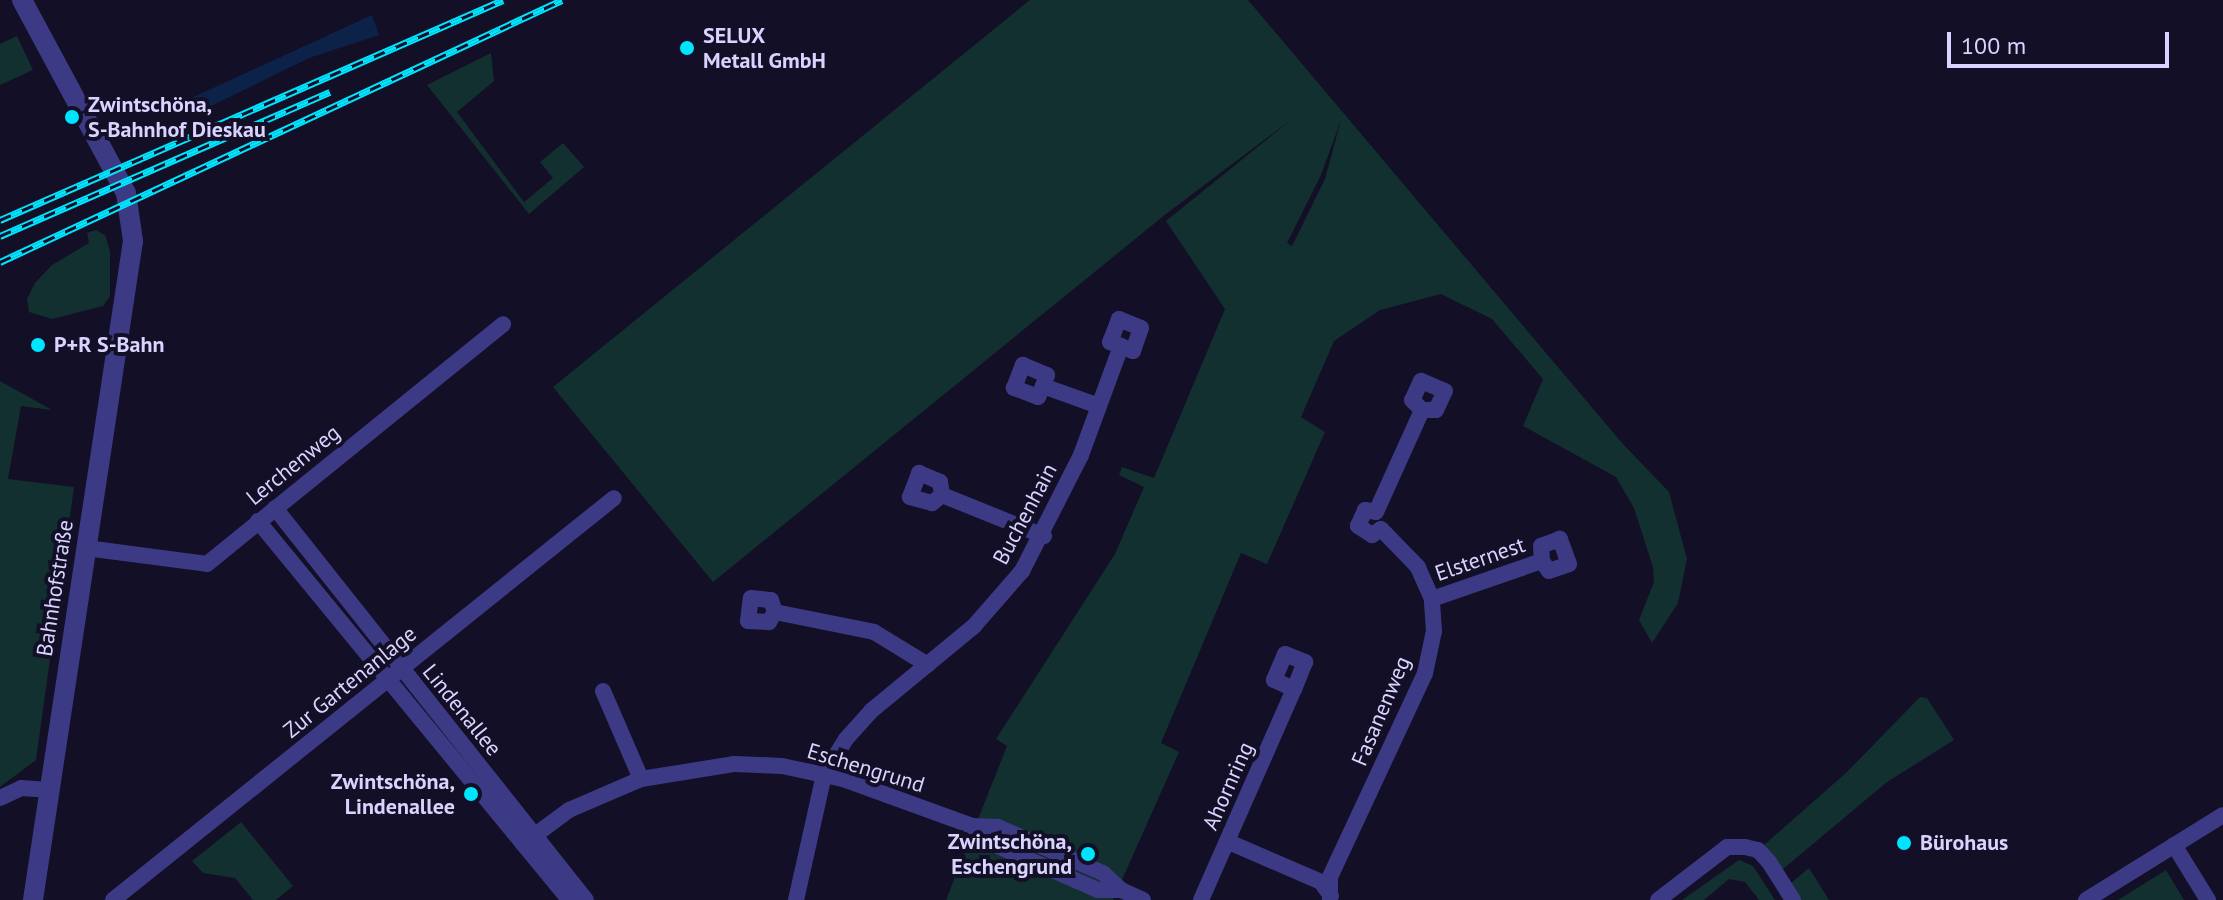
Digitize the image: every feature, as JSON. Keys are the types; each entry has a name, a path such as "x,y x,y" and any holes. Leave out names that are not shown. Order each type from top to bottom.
{"street":[{"name":"Bahnhofstraße","path":"22,0 126,193 133,241 33,900"},
{"name":"Lerchenweg","path":"86,548 200,566 503,324"},
{"name":"Buchenhain","path":"824,775 871,711 1000,600 1044,536 1121,346"},
{"path":"1043,386 1099,406"},
{"path":"1376,512 1422,410"},
{"path":"942,495 1044,536"},
{"name":"Zur Gartenanlage","path":"113,900 614,498"},
{"name":"Lindenallee","path":"275,508 395,673 528,839 569,900"},
{"path":"1365,510 1376,512 1384,519 1381,529 1372,535 1358,526 1365,510"},
{"name":"Lindenallee","path":"258,521 395,673"},
{"name":"Fasanenweg","path":"1331,899 1330,877 1425,673 1434,631 1432,599 1418,567 1381,529"},
{"name":"Elsternest","path":"1432,599 1542,561"},
{"path":"775,612 874,632 928,665"},
{"name":"Ahornring","path":"1201,900 1294,689"},
{"path":"603,691 641,779"},
{"name":"Eschengrund","path":"528,839 569,810 641,779 735,764 824,775 972,826 998,827 1103,873 1121,890 1143,900"},
{"path":"796,900 824,775"},
{"path":"0,798 21,788 48,790"},
{"path":"2086,900 2223,815"},
{"name":"Lindenallee","path":"528,839 586,900"},
{"path":"1226,846 1231,843 1321,882 1331,899"},
{"path":"2174,845 2208,900"},
{"path":"1658,900 1727,847 1758,850 1793,900"}],"green space":[{"path":"1030,0 1248,0 1622,443 1669,492 1687,559 1678,603 1652,643 1639,620 1654,582 1653,567 1634,508 1616,477 1523,426 1543,379 1492,319 1441,294 1380,310 1334,341 1301,417 1325,432 1267,564 1241,553 1161,743 1179,752 1113,900 946,900 1007,746 996,739 1115,554 1144,487 1119,475 1122,467 1154,478 1225,309 1166,221 1292,119 1166,214 713,582 553,387","holes":["1341,120 1325,179 1292,246 1287,243 1321,175"]},
{"path":"17,36 33,70 0,85 0,44"},
{"path":"491,53 494,81 457,112 524,202 553,178 540,162 563,143 584,167 529,214 427,85"},
{"path":"96,230 105,235 110,251 110,296 103,306 52,319 29,312 27,299 35,283 52,265 89,243 87,233"},
{"path":"0,381 52,410 21,406 8,479 74,487 36,760 0,787"},
{"path":"1920,697 1927,698 1954,740 1887,782 1783,869 1764,845 1847,772"},
{"path":"241,822 293,886 276,900 253,900 235,878 203,873 192,861"},
{"path":"1739,860 1753,866 1775,900 1759,900 1745,882 1729,879 1704,900 1682,900"},
{"path":"1809,868 1829,900 1801,900 1791,883"},
{"path":"2166,870 2184,900 2118,900"}],"water":[{"path":"372,15 379,35 309,58 193,115 187,100"}],"railway":[{"path":"0,220 503,0"},
{"path":"0,262 562,0"},
{"path":"0,236 330,92"}],"place":[{"name":"SELUX Metall GmbH","path":"687,48"},
{"name":"Zwintschöna, S-Bahnhof Dieskau","path":"72,117"},
{"name":"P+R S-Bahn","path":"38,345"},
{"name":"Zwintschöna, Lindenallee","path":"471,794"},
{"name":"Bürohaus","path":"1904,843"},
{"name":"Zwintschöna, Eschengrund","path":"1088,854"}]}
